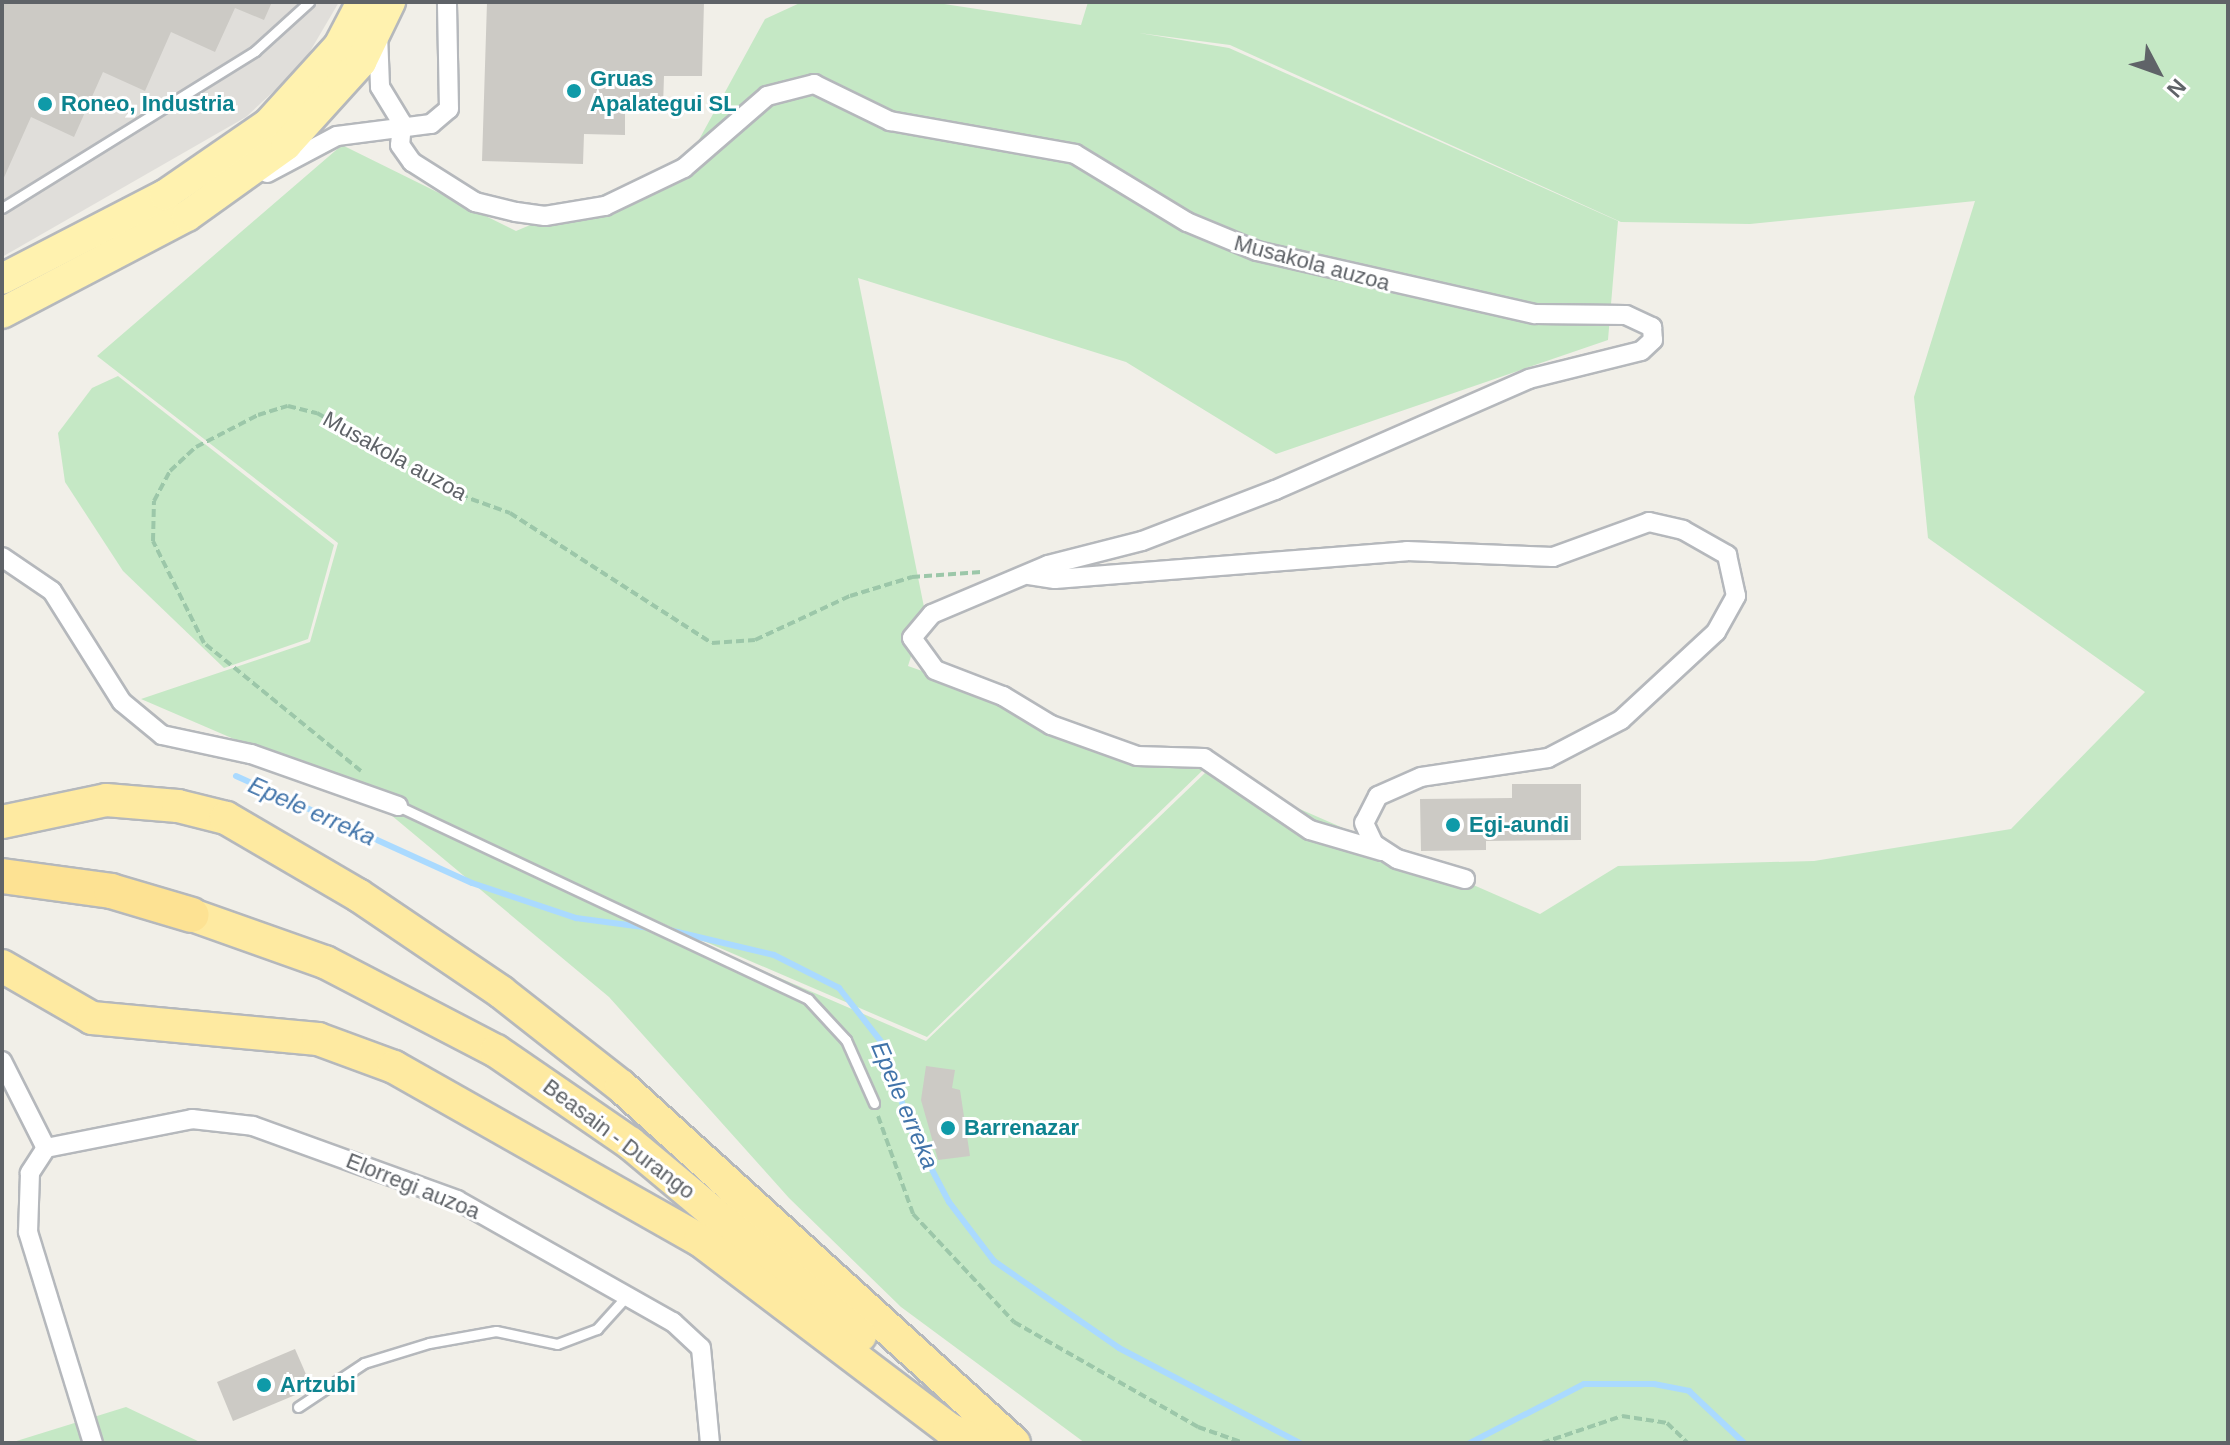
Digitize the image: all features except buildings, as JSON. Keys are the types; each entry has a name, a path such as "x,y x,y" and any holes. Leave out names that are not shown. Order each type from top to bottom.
{"highway":[{"path":"2,822 106,800 178,806 226,818 358,895 501,992 621,1086 1014,1443"},
{"path":"11,888 139,897 192,915"},
{"name":"Beasain - Durango","path":"192,915 367,982 535,1076 641,1152 999,1443"},
{"path":"6,972 92,1018 318,1039 394,1067 700,1240 949,1429 979,1443"}],"main road":[{"path":"2,279 165,195 268,124 339,46 362,2"},
{"path":"2,313 221,194 327,105 384,15"}],"street":[{"path":"221,194 337,136 402,123 431,124 449,109 447,2"},
{"name":"Musakola auzoa","path":"384,15 380,87 402,123 400,145 412,162 475,202 545,216 574,213 672,175 767,96 814,84 890,121 1075,154 1187,222 1257,251 1535,314 1626,315 1654,332 1641,351 1529,379 1275,490 1029,575 932,614 912,638 918,654 935,670 1003,696 1092,743 1137,756 1204,758 1310,830 1465,879"},
{"name":"Musakola auzoa","path":"1029,575 1055,579 1407,551 1553,557 1649,522 1683,530 1727,555 1736,596 1716,632 1663,686 1621,720 1548,758 1391,787 1364,823 1382,851"},
{"path":"2,557 52,591 122,702 162,735 251,754 398,806"},
{"path":"2,1061 46,1148 30,1173 28,1232 93,1443"},
{"name":"Elorregi auzoa","path":"46,1148 192,1119 253,1126 457,1200 625,1298 673,1322 701,1348 710,1443"}],"lane":[{"path":"2,208 255,51 309,2"},
{"path":"398,806 604,907 685,941 831,1017 874,1103"},
{"path":"298,1407 364,1363 429,1343 496,1331 557,1344 597,1329 625,1298"}],"path":[{"name":"Musakola auzoa","path":"365,775 204,643 153,541 154,501 170,471 196,447 258,415 288,406 317,413 460,495 510,513 712,643 755,640 850,596 912,577 987,573"},
{"path":"874,1103 913,1214 1014,1322 1198,1427 1244,1443"},
{"path":"1542,1443 1622,1416 1667,1423 1688,1443"}],"shaded area":[{"path":"2,2 339,2 302,65 246,117 2,257"}],"green space":[{"path":"802,2 931,2 1081,25 1088,2 2228,2 2228,1443 1085,1443 901,1307 789,1198 609,997 379,805 926,1041 1205,773 1204,767 1540,914 1618,866 1814,861 2011,829 2145,692 1928,538 1914,397 1975,201 1750,224 1621,222 1230,45 1139,33 1229,48 1618,221 1608,340 1276,454 1126,362 858,278 925,612 908,666 1203,770 927,1037 141,699 310,642 338,543 97,356 342,145 516,231 689,158 765,19"},
{"path":"118,376 334,545 308,639 224,668 123,571 65,482 58,433 92,388"},
{"path":"126,1407 202,1443 10,1443"}],"waterway":[{"name":"Epele erreka","path":"236,776 472,883 576,918 650,928"},
{"name":"Epele erreka","path":"669,930 774,955 839,988 883,1044 911,1130 949,1202 994,1261 1119,1348 1300,1443"},
{"name":"Epele erreka","path":"1470,1443 1584,1384 1654,1384 1689,1391 1744,1443"}],"place":[{"name":"Gruas Apalategui SL","path":"574,91"},
{"name":"Roneo, Industria","path":"45,104"},
{"name":"Egi-aundi","path":"1453,825"},
{"name":"Barrenazar","path":"948,1128"},
{"name":"Artzubi","path":"264,1385"}]}
